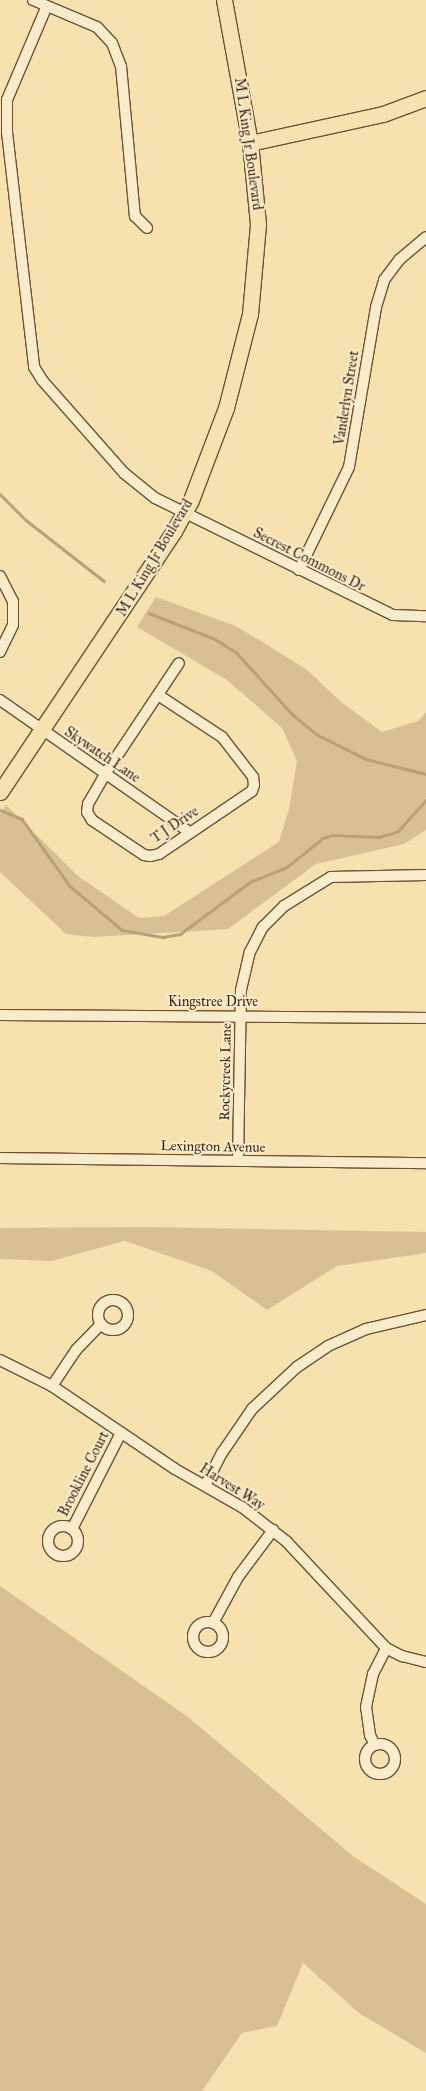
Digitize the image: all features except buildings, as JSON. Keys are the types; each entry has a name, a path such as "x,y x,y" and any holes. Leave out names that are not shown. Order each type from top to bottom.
{"main road":[{"name":"M L King Jr Boulevard","path":"0,792 156,561 184,512 226,408 250,314 258,224 250,143 224,0"},
{"path":"250,143 383,114 426,98"}],"street":[{"path":"33,0 46,8 97,28 112,43 121,66 135,216 147,228"},
{"name":"Secrest Commons Dr","path":"46,8 10,93 4,133 34,367 124,473 154,498 393,615 426,616"},
{"name":"Vanderlyn Street","path":"299,570 349,467 358,427 376,307 384,280 400,258 426,237"},
{"path":"0,576 13,601 13,625 0,652"},
{"name":"T J Drive","path":"158,695 222,737 253,777 252,792 189,832 159,854 150,856 92,820 87,812 88,804 105,774 158,695 180,663"},
{"name":"Skywatch Lane","path":"0,700 41,731 189,832"},
{"name":"Rockycreek Lane","path":"238,1161 241,990 250,952 263,927 284,906 331,877 426,875"},
{"name":"Kingstree Drive","path":"0,1016 426,1018"},
{"name":"Lexington Avenue","path":"0,1158 426,1163"},
{"path":"206,1484 222,1452 252,1409 297,1367 328,1346 366,1328 426,1315"},
{"path":"52,1386 76,1350 101,1324"},
{"name":"Harvest Way","path":"0,1360 52,1386 175,1469 206,1484 273,1530 386,1648 402,1656 426,1662"},
{"name":"Brookline Court","path":"72,1529 121,1433"},
{"path":"213,1623 238,1577 273,1530"},
{"path":"375,1745 370,1735 366,1707 373,1674 386,1648"}],"shaded area":[{"path":"156,597 236,626 306,669 341,702 382,732 418,721 426,712 426,830 404,844 316,864 228,929 94,937 66,934 0,872 0,814 6,805 78,876 139,918 164,916 279,842 289,809 297,761 282,728 227,680 137,627"},
{"path":"146,1227 426,1232 426,1253 337,1266 267,1310 212,1271 125,1241 51,1261 0,1259 0,1228"},
{"path":"0,1586 188,1717 353,1856 426,1904 426,2053 359,2013 303,1963 277,2026 242,2033 202,2091 0,2091"}],"waterway":[{"path":"0,494 26,520 104,581"},
{"path":"149,613 215,639 237,653 293,715 318,735 366,759 426,774"},
{"path":"0,810 22,819 70,886 122,930 163,937 180,934 250,882 287,867 323,838 332,835 379,837 397,832 426,800"}]}
